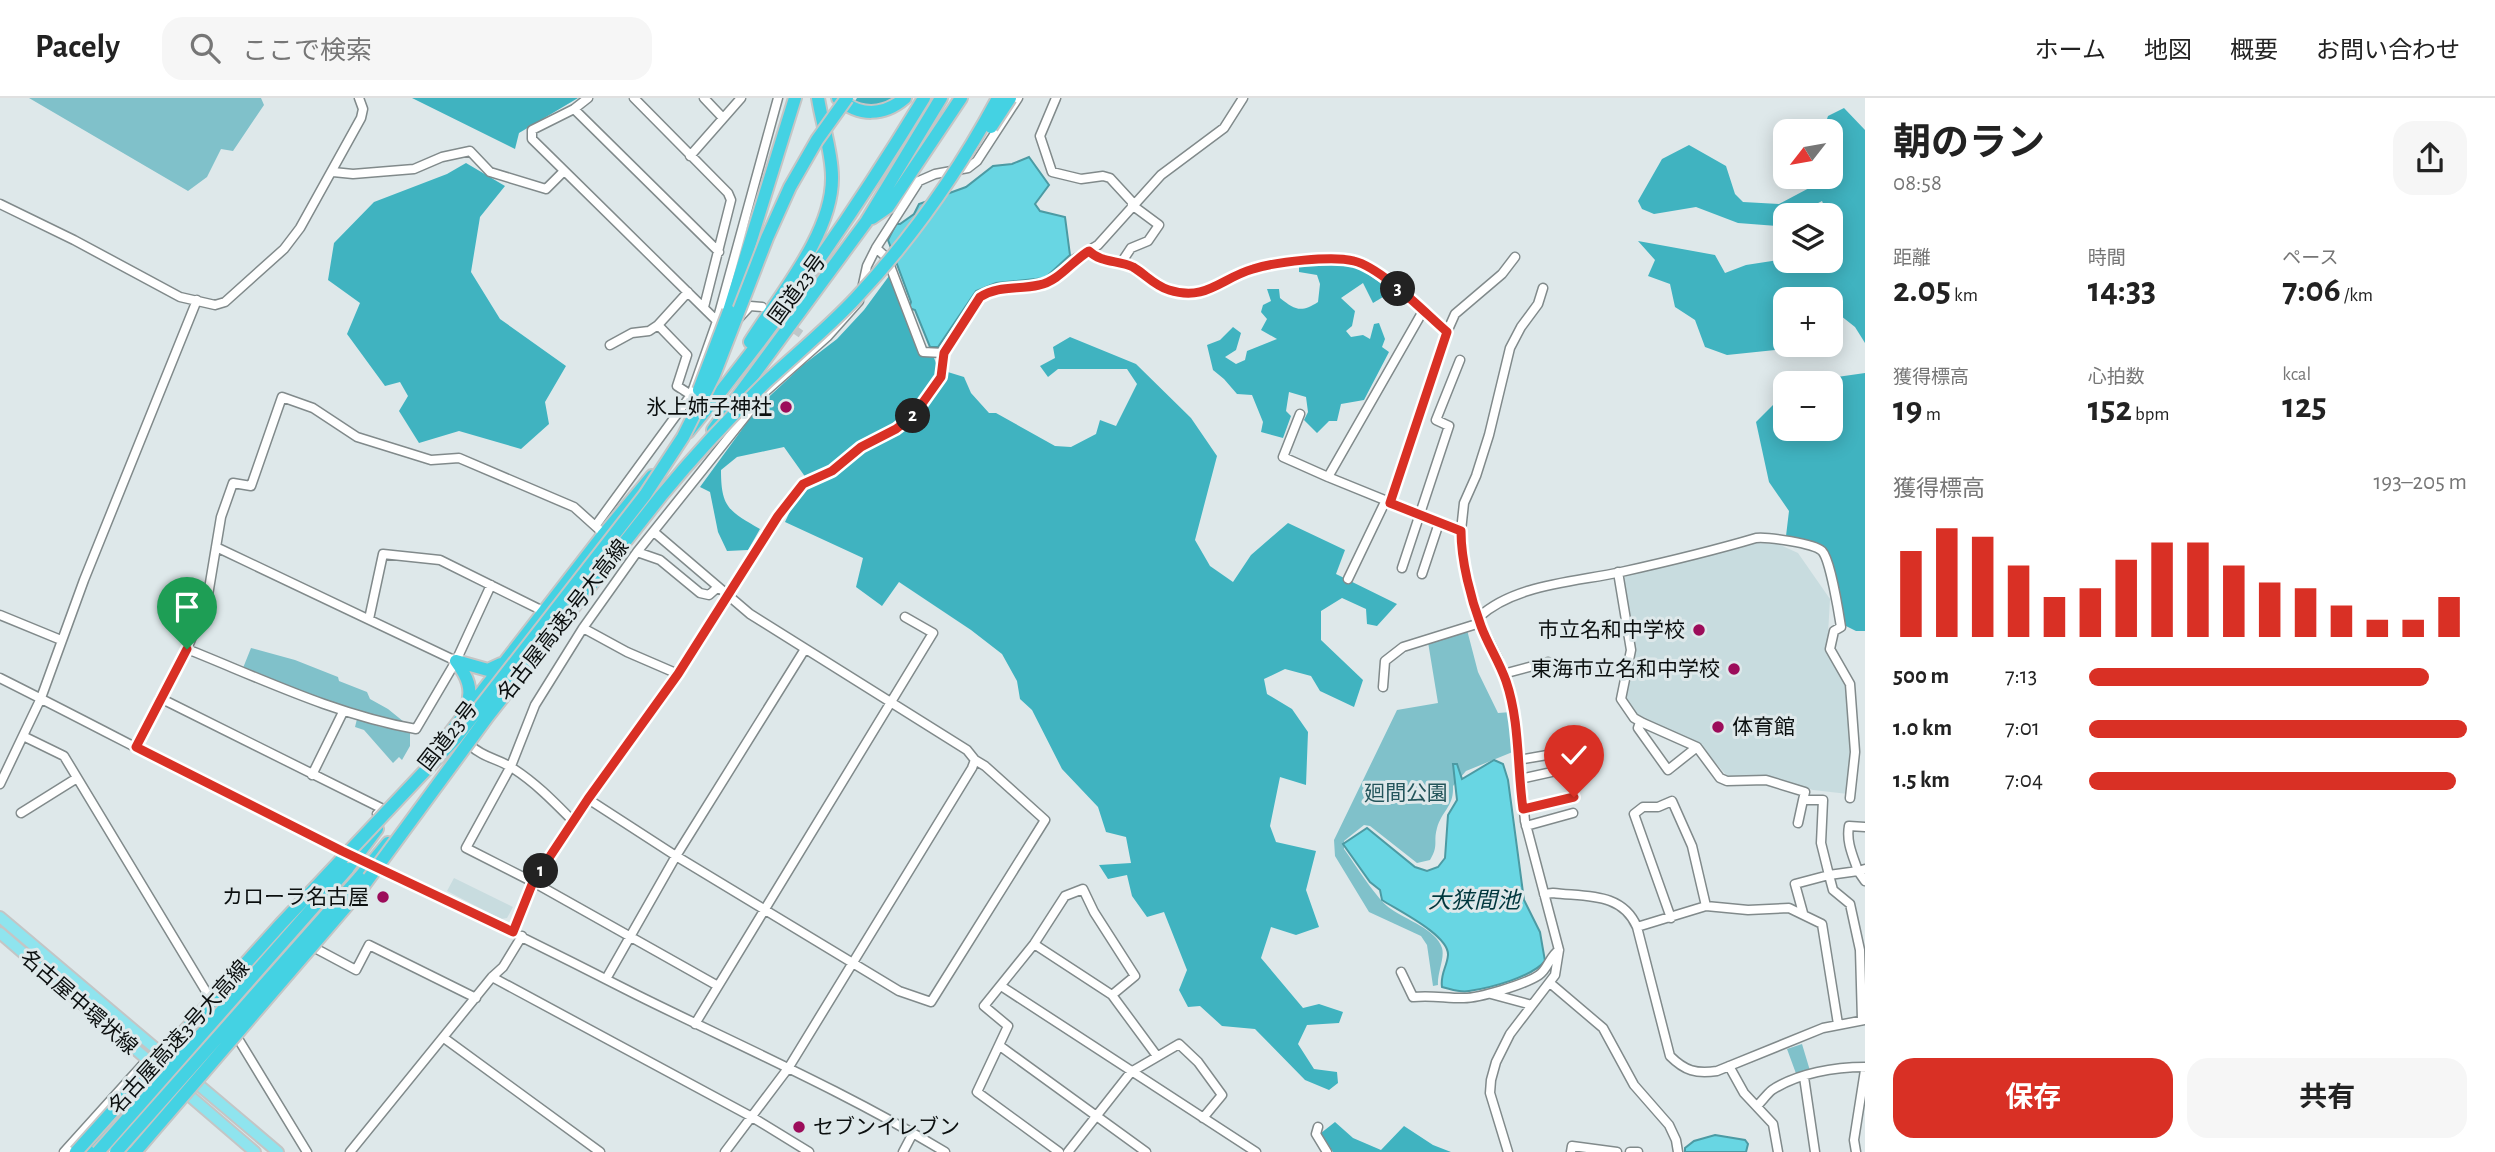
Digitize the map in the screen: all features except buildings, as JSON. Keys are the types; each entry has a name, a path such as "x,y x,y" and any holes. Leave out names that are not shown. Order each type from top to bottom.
{"highway":[{"path":"693,418 699,391 729,311 750,242 782,127 787,98"},
{"path":"782,127 795,98"},
{"path":"706,410 811,247 828,212 832,176 818,98"},
{"path":"838,98 849,107 871,113 895,106 905,98"},
{"name":"名古屋高速3号大高線","path":"76,1152 280,925 455,739 626,520 664,467 693,418 733,331 763,248 790,187 817,140 846,98"},
{"name":"国道23号","path":"98,1152 347,869 349,854 515,651 545,612 600,529 706,410 832,241 881,170 924,98"},
{"name":"国道23号","path":"116,1152 359,878 470,745 664,496 866,222 941,98"},
{"path":"866,222 888,207 961,98"},
{"name":"名古屋高速3号大高線","path":"135,1152 361,889 488,716 676,478 765,383 854,300 921,222 998,98"},
{"path":"921,222 947,191 1010,98"},
{"path":"456,661 488,670 499,666 515,651"},
{"path":"456,661 470,684 469,700 460,719"},
{"path":"86,1152 158,1069 165,1054 344,864 349,854"},
{"path":"126,1152 311,946 364,881 371,864"}],"main road":[{"name":"名古屋中環状線","path":"0,917 278,1152"},
{"name":"名古屋中環状線","path":"0,933 255,1152"}],"street":[{"path":"0,204 180,297 215,305 225,302 260,272 300,228 333,172 360,118 363,109 359,98"},
{"path":"588,98 574,109 532,130 532,139 727,331 750,306 762,307"},
{"path":"634,98 728,193 731,200 704,307"},
{"path":"704,98 723,118"},
{"path":"690,156 741,98"},
{"path":"136,747 187,649 207,601 221,517 233,483 251,486 282,397 313,408 357,437 431,460 459,458 574,507 600,529 691,394 717,321 778,98"},
{"path":"718,986 632,936 466,848 511,766 535,705 583,628 637,552 765,392 816,348 853,311 860,301 867,266 876,248 919,181 935,174 968,168 976,162 1018,98"},
{"path":"1056,98 1040,136 1052,172 1081,179 1103,176 1110,178 1133,204 1159,225 1148,241 1131,248 1121,263"},
{"path":"366,1152 353,1148 503,967 518,934 533,882 588,799 678,674 778,516 803,484 832,471 861,447 896,429 914,415 941,377 944,353 980,297 1000,288 1041,285 1056,278 1075,259 1098,245 1161,175 1223,128 1243,98"},
{"path":"574,109 719,252"},
{"path":"333,172 353,174 414,169 442,157 470,151 490,172 546,190 564,171"},
{"path":"876,248 887,258 923,352 944,353"},
{"path":"1089,251 1104,260 1136,269 1170,291 1200,294 1252,269 1321,260 1355,261 1373,271 1447,332"},
{"path":"1349,579 1387,502 1455,314 1502,274 1514,257"},
{"path":"1508,1152 1490,1093 1491,1080 1496,1062 1510,1034 1550,983 1559,962 1559,950 1526,826 1516,726 1503,674 1480,620 1465,568 1461,531 1464,503 1476,477 1489,435 1510,348 1538,304 1543,288"},
{"path":"610,345 632,333 649,331 658,325 688,292"},
{"path":"0,784 41,698 61,640 197,300"},
{"path":"1328,477 1423,311"},
{"path":"658,325 687,355 677,386 691,394"},
{"path":"801,334 816,348"},
{"path":"1402,568 1449,426 1436,420 1460,360"},
{"path":"1300,414 1283,457 1461,531"},
{"path":"1422,574 1438,523"},
{"path":"588,799 899,992 931,1002 1045,820 967,750 750,614 654,531"},
{"path":"1383,687 1385,662 1396,650 1480,620 1510,598 1531,591 1756,538 1768,537 1818,548 1823,552 1841,627 1834,631 1830,649 1850,684 1855,752 1850,798"},
{"path":"216,547 456,661"},
{"path":"637,552 660,559 700,593 709,595 718,587"},
{"path":"369,619 383,554 440,561 545,612"},
{"path":"1618,572 1631,650 1621,699 1634,718 1697,747 1720,778 1766,780 1805,792 1798,823"},
{"path":"187,649 343,712 376,722 416,729 456,661 491,585"},
{"path":"0,615 61,640"},
{"path":"695,1024 933,633 905,618"},
{"path":"583,628 627,652 678,674"},
{"path":"606,979 676,856 805,649"},
{"path":"1503,674 1548,663"},
{"path":"0,678 349,854 789,1068 945,1152"},
{"path":"160,698 383,809 349,854 210,998 165,1054"},
{"path":"312,775 343,712"},
{"path":"1640,722 1637,728 1668,770 1697,747"},
{"path":"23,736 64,756 210,998"},
{"path":"470,745 480,754 511,766 536,784 574,822"},
{"path":"1518,760 1553,754"},
{"path":"725,1152 789,1068 975,760"},
{"path":"1520,779 1588,764"},
{"path":"21,813 77,778"},
{"path":"1523,809 1574,797"},
{"path":"1544,894 1613,901 1632,915 1670,1056 1683,1069 1701,1074 1838,1024 1864,1020 1860,950 1850,904 1833,890 1821,843 1823,800 1803,800"},
{"path":"1671,918 1634,814 1643,807 1658,807 1672,801 1692,846 1706,906"},
{"path":"1526,826 1573,814"},
{"path":"1865,827 1849,826 1848,834 1849,848 1865,881"},
{"path":"1803,914 1795,884 1862,870"},
{"path":"1059,1152 977,1092 1008,1026 984,1006 1034,944 1065,895 1083,889 1094,912 1135,976 1112,995"},
{"path":"1637,928 1706,906 1748,910 1789,908 1803,914 1822,924 1838,1024"},
{"path":"1034,944 1112,995 1157,1056"},
{"path":"311,946 356,970 369,945 476,998"},
{"path":"1401,972 1413,997 1436,995 1464,999 1491,994 1530,981 1542,973 1553,954 1559,950"},
{"path":"492,977 752,1117 809,1152"},
{"path":"1550,983 1603,1028 1633,1085 1669,1125 1678,1152"},
{"path":"1001,986 1256,1152"},
{"path":"1491,994 1532,1005"},
{"path":"233,1030 307,1152"},
{"path":"444,1038 600,1152"},
{"path":"1068,1152 1130,1072 1180,1044 1198,1062 1222,1095 1203,1118"},
{"path":"1000,1046 1146,1152"},
{"path":"64,1152 147,1060"},
{"path":"1729,1066 1736,1080 1773,1124 1778,1152"},
{"path":"1757,1106 1772,1090 1804,1077 1841,1067 1865,1068 1854,1140 1856,1152"},
{"path":"1804,1077 1815,1152"},
{"path":"1318,1127 1316,1134 1326,1152"},
{"path":"903,1152 913,1133"},
{"path":"1572,1152 1572,1146 1618,1152"},
{"path":"1630,1152 1638,1152"}],"shaded area":[{"path":"412,98 578,98 519,133 515,149"},
{"path":"857,98 896,98 871,106 855,101"},
{"path":"1844,108 1865,130 1865,343 1855,327 1843,318 1843,287 1773,287 1773,350 1727,355 1705,347 1695,320 1675,307 1670,284 1648,276 1655,260 1638,241 1715,255 1725,273 1746,265 1773,261 1773,273 1843,273 1843,203 1781,203 1807,189 1843,189 1843,119 1827,119"},
{"path":"1689,145 1726,166 1735,194 1743,202 1773,204 1773,226 1738,223 1696,207 1654,214 1642,209 1638,201 1662,159"},
{"path":"466,163 505,186 480,217 471,272 500,319 566,366 545,402 549,424 521,449 459,431 419,443 399,411 408,396 400,382 385,386 347,334 360,303 328,280 334,243 374,202 447,174"},
{"path":"1299,265 1355,265 1386,287 1383,297 1373,303 1363,283 1341,298 1355,311 1352,326 1346,331 1351,337 1363,335 1370,339 1374,324 1379,323 1385,339 1382,347 1389,352 1364,400 1341,404 1337,421 1329,421 1317,433 1304,420 1308,412 1306,397 1289,392 1286,411 1291,416 1283,438 1261,432 1263,422 1252,395 1237,394 1213,370 1207,345 1220,340 1233,327 1241,333 1236,350 1225,357 1236,364 1245,360 1247,351 1277,339 1261,330 1267,319 1261,312 1263,305 1271,301 1267,289 1279,289 1280,298 1298,309 1318,302 1320,284 1317,275 1299,272"},
{"path":"889,276 920,354 933,355 938,369 964,377 971,393 989,413 996,413 1055,446 1071,447 1096,434 1100,420 1116,426 1137,384 1127,369 1058,369 1048,377 1040,366 1055,358 1053,347 1070,337 1136,364 1191,418 1217,456 1195,540 1210,566 1233,582 1251,555 1288,523 1345,550 1336,574 1397,604 1377,626 1367,624 1366,609 1342,598 1321,611 1321,640 1363,680 1354,707 1320,691 1311,676 1285,669 1264,679 1267,694 1292,709 1308,732 1306,785 1280,777 1270,826 1276,842 1316,851 1306,890 1319,927 1296,935 1271,927 1261,958 1303,1008 1319,1004 1343,1012 1339,1023 1307,1025 1298,1044 1314,1069 1337,1072 1338,1083 1329,1090 1305,1080 1255,1029 1222,1026 1200,1006 1188,1007 1179,990 1187,970 1164,912 1147,917 1132,896 1127,875 1108,879 1099,865 1131,863 1126,837 1106,832 1098,807 1062,769 1032,710 1020,699 1017,681 1002,654 899,582 882,606 856,587 863,558 785,522 793,505 811,485 784,447 737,457 721,470 725,501 741,518 760,529 748,550 727,551 718,532 710,492 700,487 759,406 803,365 837,339 864,310"},
{"path":"1865,373 1865,631 1856,631 1846,626 1824,547 1786,536 1789,511 1769,482 1756,422 1773,405 1773,441 1843,441 1843,376"},
{"name":"東海市立名和中学校","path":"1756,543 1778,544 1798,553 1830,599 1827,652 1847,686 1853,745 1848,794 1813,790 1762,775 1728,777 1700,745 1637,717 1624,698 1634,650 1623,580 1628,573"},
{"path":"454,878 513,907 507,918 501,919 447,891"},
{"path":"1335,1122 1353,1138 1381,1150 1404,1126 1433,1145 1451,1152 1333,1152 1321,1133"}],"green space":[{"path":"29,98 261,98 264,105 233,151 221,149 207,177 188,191"},
{"name":"廻間公園","path":"1466,626 1478,672 1498,713 1511,712 1515,751 1466,771 1453,786 1452,799 1439,822 1430,860 1417,863 1370,826 1364,825 1344,841 1344,849 1385,904 1427,930 1439,941 1442,956 1438,985 1433,986 1427,945 1421,936 1369,912 1335,856 1334,840 1397,710 1438,703 1428,642"},
{"path":"251,648 295,660 338,677 339,681 367,692 370,699 409,726 343,709 243,668"},
{"path":"357,719 381,727 410,731 410,746 402,760 399,757 393,763 364,730 355,727"},
{"path":"1802,1044 1811,1074 1798,1079 1787,1049"}],"water":[{"path":"1029,157 1049,185 1035,204 1040,211 1065,217 1070,255 1045,278 996,283 976,291 938,347 930,347 915,310 909,308 911,302 888,240 896,224 914,214 919,204 966,187 993,166 1012,164"},
{"name":"大狭間池","path":"1494,760 1503,764 1508,780 1524,900 1540,932 1545,961 1531,972 1510,981 1478,990 1459,991 1442,987 1448,955 1440,939 1432,931 1382,900 1380,890 1370,882 1343,844 1367,828 1415,867 1427,871 1438,867 1445,858 1448,815 1457,800 1453,764 1457,764 1462,779"},
{"path":"1715,1135 1745,1140 1748,1144 1746,1152 1685,1152 1685,1148 1694,1141"}],"tunnel":[{"path":"775,316 801,334"}],"place":[{"name":"氷上姉子神社","path":"786,407"},
{"name":"市立名和中学校","path":"1699,630"},
{"name":"東海市立名和中学校","path":"1734,669"},
{"name":"体育館","path":"1718,727"},
{"name":"カローラ名古屋","path":"383,897"},
{"name":"セブンイレブン","path":"799,1127"}],"route":[{"path":"187,649 136,747 342,851 513,932 533,882 588,799 678,674 778,516 803,484 832,471 861,447 896,429 914,415 941,377 944,353 980,297 1000,288 1041,285 1056,278 1075,259 1089,251 1104,260 1136,269 1170,291 1200,294 1252,269 1282,263 1355,261 1399,290 1447,332 1390,503 1461,531 1465,568 1480,623 1498,659 1509,693 1516,726 1523,809 1574,797"}]}
